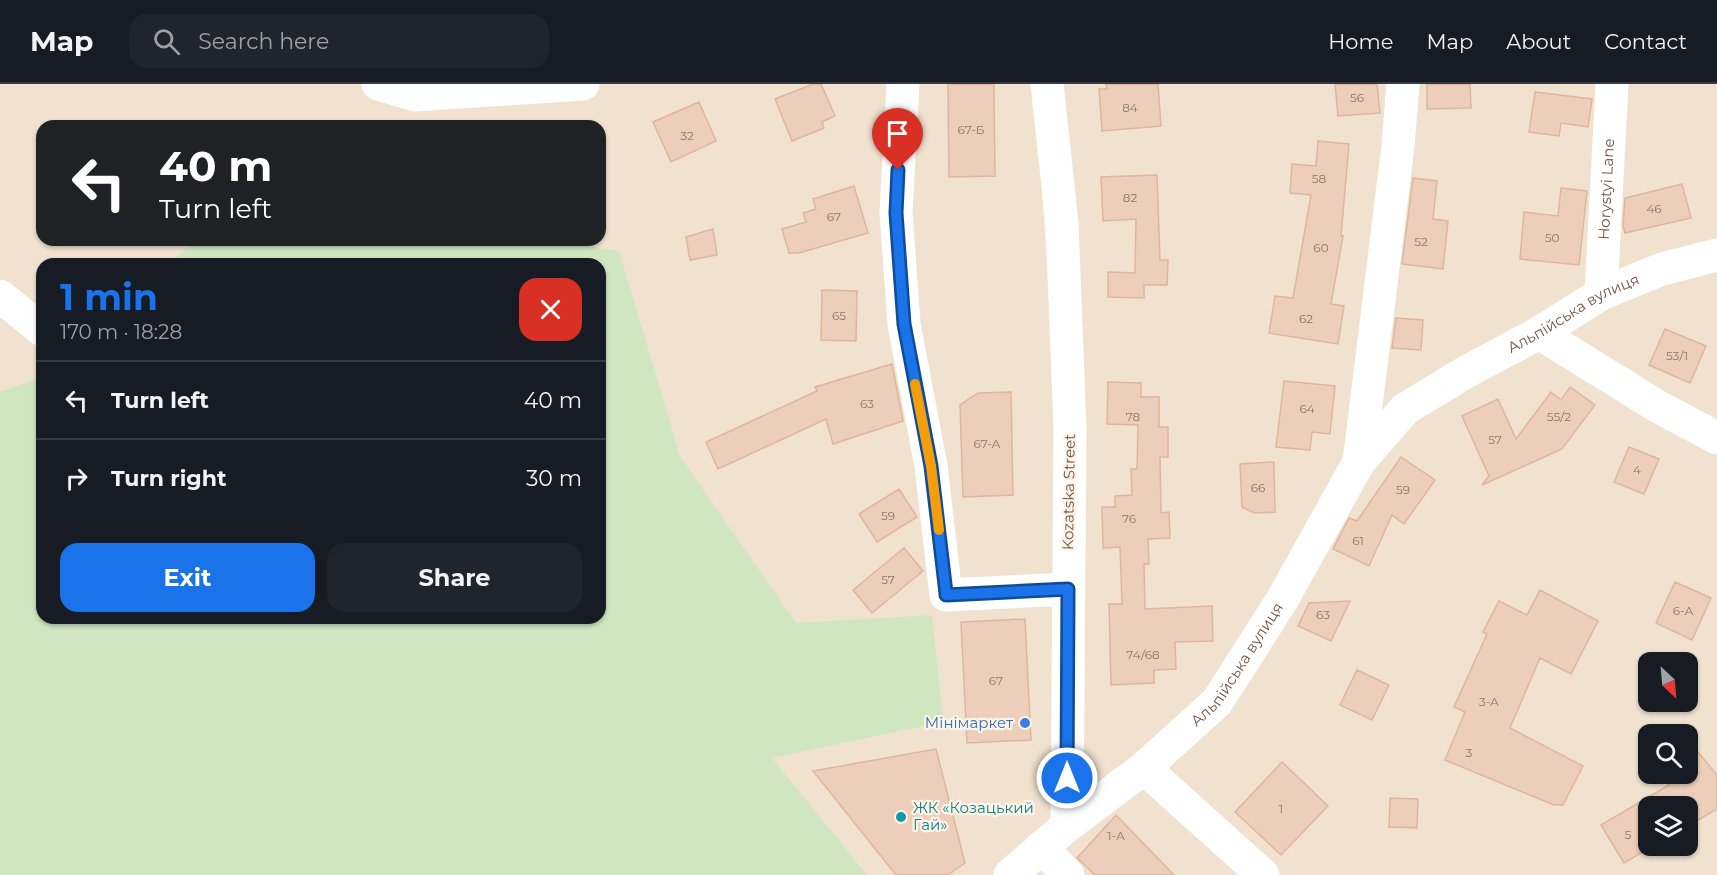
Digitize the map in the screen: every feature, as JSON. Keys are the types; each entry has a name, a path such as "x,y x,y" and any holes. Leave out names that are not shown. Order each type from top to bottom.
{"street":[{"path":"378,84 415,95 583,84"},
{"path":"903,84 896,213 904,324 931,466 946,595 1068,589"},
{"name":"Kozatska Street","path":"1047,84 1062,223 1070,429 1067,826"},
{"name":"Альпійська вулиця","path":"1359,462 1398,146 1403,84"},
{"name":"Horystyi Lane","path":"1601,294 1612,84"},
{"name":"Альпійська вулиця","path":"1067,826 1144,768 1217,702 1282,600 1359,462 1406,409 1466,372 1539,333 1601,294 1662,269 1717,255"},
{"path":"0,296 36,325"},
{"path":"1539,333 1657,406 1717,438"},
{"path":"1144,768 1263,875"},
{"path":"1010,875 1067,826"},
{"path":"1041,847 1068,875"}],"shaded area":[{"path":"0,84 1035,84 1056,405 1054,875 0,875"},
{"path":"1059,84 1717,84 1717,875 1082,875 1057,849"}],"green space":[{"path":"189,246 587,246 619,251 680,456 796,623 932,615 943,722 772,758 867,875 0,875 0,392 36,379 36,624 606,624 606,258 176,258"}],"building":[{"path":"813,84 821,84 835,116 822,122 824,128 792,141 775,99"},
{"path":"948,84 994,84 995,176 949,177"},
{"path":"1106,84 1158,84 1161,126 1102,131 1099,89 1107,89"},
{"path":"1335,84 1377,84 1380,113 1338,116"},
{"path":"1427,84 1470,84 1471,108 1427,109"},
{"path":"1535,92 1592,99 1588,127 1561,123 1559,136 1529,132"},
{"path":"699,102 716,141 671,162 653,122"},
{"path":"1318,141 1349,144 1341,236 1343,236 1331,304 1344,306 1338,344 1269,333 1275,296 1293,298 1311,195 1290,193 1292,164 1316,166"},
{"path":"1157,175 1160,260 1168,260 1167,285 1144,285 1144,298 1108,297 1108,272 1135,273 1136,219 1103,221 1101,177"},
{"path":"1413,178 1437,181 1433,219 1448,221 1443,269 1402,264"},
{"path":"1682,184 1691,218 1625,233 1623,226 1625,198"},
{"path":"854,186 868,233 799,253 789,253 782,229 806,222 803,213 816,209 813,199"},
{"path":"1561,188 1587,191 1579,265 1520,259 1524,212 1558,216"},
{"path":"713,229 717,255 690,260 686,237"},
{"path":"822,290 857,291 856,341 821,340"},
{"path":"1396,318 1423,320 1421,350 1392,348"},
{"path":"1665,329 1706,346 1690,383 1649,365"},
{"path":"892,364 903,421 833,444 826,419 718,469 706,442 817,391 815,387"},
{"path":"1284,381 1335,386 1330,434 1312,432 1310,450 1276,447"},
{"path":"1108,382 1141,383 1141,397 1159,397 1159,427 1168,427 1168,457 1160,457 1161,513 1169,512 1170,538 1148,539 1149,564 1144,564 1145,609 1212,606 1213,641 1175,642 1176,669 1154,670 1154,683 1111,685 1109,604 1122,604 1120,547 1103,548 1102,507 1115,507 1115,496 1132,495 1131,469 1137,469 1138,425 1107,424"},
{"path":"1570,387 1595,405 1562,449 1482,485 1489,476 1462,416 1498,399 1516,439 1551,392 1561,400"},
{"path":"1011,392 1013,495 963,497 960,405 978,393"},
{"path":"1629,447 1659,459 1644,494 1614,482"},
{"path":"1401,457 1435,480 1404,524 1392,515 1369,566 1333,549 1349,518 1357,521"},
{"path":"1274,462 1275,512 1254,513 1242,507 1240,464"},
{"path":"899,489 917,517 877,542 859,514"},
{"path":"904,548 923,571 872,613 853,590"},
{"path":"1675,582 1711,598 1692,640 1656,623"},
{"path":"1540,590 1598,621 1571,674 1540,658 1510,728 1583,766 1563,805 1554,805 1445,760 1465,712 1454,707 1487,634 1483,632 1499,601 1527,615"},
{"path":"1350,601 1331,641 1298,626 1309,603"},
{"path":"1025,619 1031,740 967,743 961,622"},
{"path":"1357,670 1389,685 1372,720 1340,705"},
{"name":"ЖК «Козацький Гай»","path":"936,749 965,863 948,875 896,875 813,771"},
{"path":"1698,752 1717,775 1717,809 1698,820 1698,796 1650,796 1669,785 1698,784"},
{"path":"1282,762 1328,806 1281,855 1235,812"},
{"path":"1390,798 1418,799 1417,828 1389,827"},
{"path":"1638,803 1638,855 1624,863 1601,825"},
{"path":"1116,815 1174,875 1095,875 1077,858"}],"slow traffic":[{"path":"915,384 931,466 939,530"}],"place":[{"name":"Мінімаркет","path":"1025,723"},
{"name":"ЖК «Козацький Гай»","path":"901,817"}],"route":[{"path":"898,170 896,213 904,324 931,466 946,595 1068,589 1067,778"}]}
